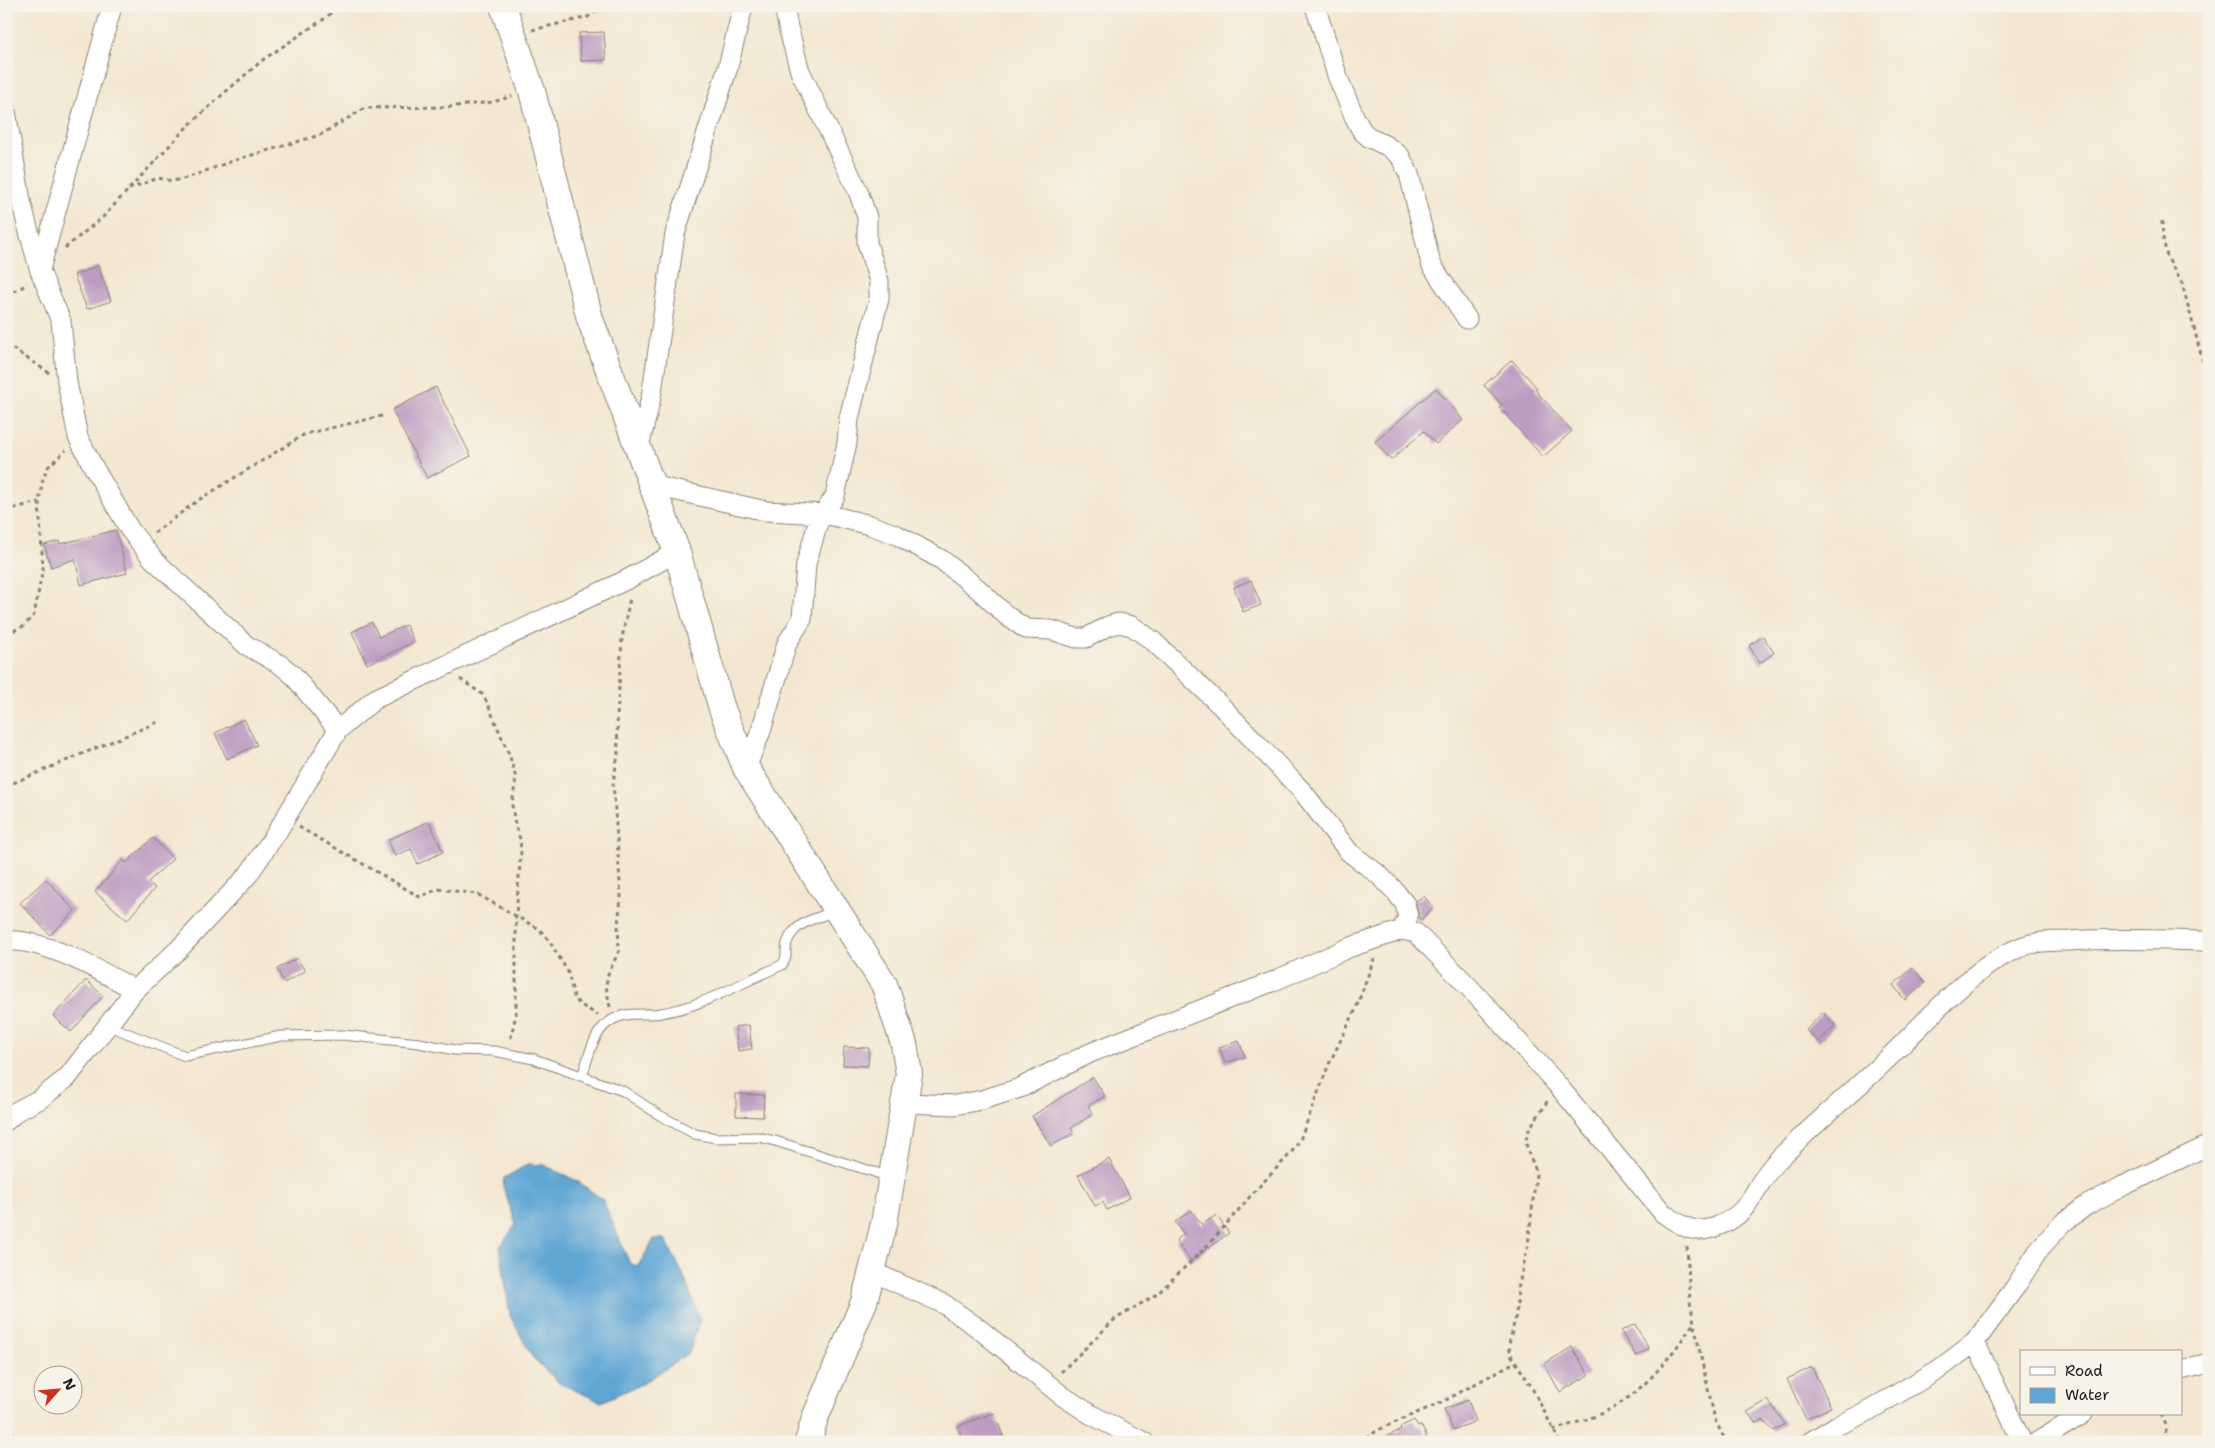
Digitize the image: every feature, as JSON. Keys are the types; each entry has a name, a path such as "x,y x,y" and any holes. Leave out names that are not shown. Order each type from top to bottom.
{"street":[{"path":"40,271 112,6"},
{"path":"503,6 532,91 590,319 677,552 722,709 746,768 884,984 904,1044 909,1074 884,1224 864,1302 815,1418 808,1442"},
{"path":"638,447 651,398 675,234 728,67 744,6"},
{"path":"746,768 761,731 787,643 802,619 806,564 818,523 835,496 847,443 849,418 879,299 879,281 867,243 867,217 858,191 800,71 784,6"},
{"path":"1315,6 1338,78 1355,118 1362,131 1370,138 1387,146 1400,156 1409,174 1431,264 1466,319"},
{"path":"6,111 21,201 40,271 61,321 67,382 78,436 94,468 140,544 246,645 282,664 338,730"},
{"path":"651,485 766,511 825,514 870,525 922,548 977,588 1007,616 1026,629 1051,630 1076,638 1086,638 1119,623 1132,626 1153,641 1221,706 1302,792 1349,852 1394,890 1404,904 1408,918 1395,932"},
{"path":"6,1121 17,1110 40,1099 68,1078 135,990 179,949 248,875 286,818 338,730 375,699 635,575 677,552"},
{"path":"905,1103 954,1105 982,1100 1020,1088 1090,1053 1274,981 1348,948 1395,932 1416,933 1468,986 1555,1082 1663,1213 1685,1228 1702,1230 1731,1220 1744,1210 1773,1166 1807,1131 1883,1063 1952,995 1984,969 2012,951 2022,946 2046,942 2084,940 2209,941"},
{"path":"6,941 26,942 47,949 94,968 135,990"},
{"path":"1810,1442 1836,1426 1864,1414 1938,1370 1975,1342 2016,1286 2040,1248 2063,1222 2087,1205 2123,1186 2209,1145"},
{"path":"871,1271 944,1304 978,1328 1049,1386 1090,1414 1144,1442"},
{"path":"1975,1342 2022,1442"},
{"path":"2182,1370 2209,1363"},
{"path":"2037,1442 2080,1416"}],"lane":[{"path":"582,1076 600,1031 613,1019 629,1013 660,1013 695,1004 782,966 787,959 786,946 790,934 798,926 817,917 837,912"},
{"path":"108,1026 185,1056 280,1036 343,1035 419,1043 455,1050 494,1051 534,1060 623,1090 661,1116 695,1134 716,1138 759,1137 775,1140 893,1178"}],"path":[{"path":"40,271 103,217 186,128 223,94 264,59 327,17 337,6"},
{"path":"512,35 588,17 601,6"},
{"path":"128,189 158,178 172,181 187,178 232,160 320,135 365,108 447,107 493,102 532,91"},
{"path":"2162,221 2162,238 2167,257 2182,283 2203,362 2209,368"},
{"path":"6,344 45,371 67,382"},
{"path":"140,544 196,500 305,434 382,416"},
{"path":"6,634 24,626 34,615 43,568 39,502 43,478 48,467 72,445 78,436"},
{"path":"6,510 39,502"},
{"path":"613,1019 606,986 608,974 619,951 618,925 622,897 613,782 618,756 617,718 622,638 635,575"},
{"path":"443,667 482,694 510,756 516,778 512,805 520,839 516,915 516,1014 507,1054"},
{"path":"6,786 158,722"},
{"path":"286,818 346,856 420,896 438,889 477,894 516,915 521,921 539,929 548,939 568,972 574,997 580,1004 596,1013 605,1025"},
{"path":"1049,1386 1114,1320 1157,1294 1209,1244 1291,1153 1300,1140 1329,1064 1355,1011 1370,965 1395,932"},
{"path":"1555,1082 1544,1108 1527,1132 1527,1149 1535,1166 1536,1174 1528,1245 1518,1289 1516,1315 1509,1344 1510,1353 1531,1386 1560,1442"},
{"path":"1685,1228 1690,1302 1694,1323 1715,1420 1726,1442"},
{"path":"1553,1430 1594,1417 1616,1406 1639,1390 1660,1370 1694,1323"},
{"path":"1358,1442 1380,1429 1444,1401 1515,1362"},
{"path":"2161,1416 2166,1435 2162,1442"}],"water":[{"path":"528,1164 544,1165 579,1182 603,1200 630,1264 638,1266 654,1239 665,1239 683,1274 700,1320 689,1353 644,1383 601,1402 559,1383 533,1358 510,1316 500,1247 516,1224 503,1187 504,1178"}],"building":[{"path":"604,32 606,60 581,61 579,33"},
{"path":"98,266 111,301 87,309 74,275"},
{"path":"1512,360 1537,388 1535,390 1572,431 1543,457 1499,407 1502,405 1484,385"},
{"path":"436,387 471,456 427,478 392,410"},
{"path":"1436,388 1463,420 1436,444 1424,431 1391,460 1375,442"},
{"path":"116,530 127,573 81,585 75,559 51,567 44,545 59,541 60,544"},
{"path":"1251,580 1261,605 1243,612 1234,587"},
{"path":"372,622 379,637 406,625 414,642 367,664 352,632"},
{"path":"1763,636 1774,653 1760,663 1749,646"},
{"path":"244,719 257,745 227,759 215,733"},
{"path":"429,821 443,852 418,864 411,849 395,856 388,840"},
{"path":"153,838 173,859 148,882 155,888 127,920 95,892 123,860 126,863"},
{"path":"46,879 75,911 50,935 20,903"},
{"path":"1424,896 1433,907 1420,921 1416,901"},
{"path":"297,958 305,971 284,983 277,969"},
{"path":"1913,968 1925,983 1905,1000 1893,985"},
{"path":"86,980 103,996 71,1032 53,1016"},
{"path":"1823,1012 1835,1025 1819,1042 1806,1030"},
{"path":"749,1025 752,1049 738,1051 735,1027"},
{"path":"1239,1041 1245,1057 1225,1063 1219,1047"},
{"path":"844,1047 869,1048 868,1066 843,1065"},
{"path":"1093,1077 1105,1096 1088,1106 1093,1114 1071,1128 1074,1133 1051,1146 1032,1116"},
{"path":"736,1094 764,1095 763,1117 736,1116"},
{"path":"1109,1159 1130,1197 1107,1210 1103,1202 1095,1206 1078,1175"},
{"path":"1191,1210 1202,1225 1216,1215 1229,1233 1191,1261 1176,1240 1184,1234 1175,1222"},
{"path":"1635,1324 1649,1349 1636,1356 1621,1331"},
{"path":"1572,1347 1589,1375 1560,1392 1544,1364"},
{"path":"1812,1367 1831,1407 1806,1419 1787,1379"},
{"path":"1468,1400 1476,1421 1453,1430 1444,1409"},
{"path":"1768,1400 1785,1424 1774,1431 1762,1420 1756,1423 1747,1412"},
{"path":"994,1413 1004,1438 993,1442 963,1442 958,1426"},
{"path":"1414,1420 1418,1426 1421,1425 1427,1437 1416,1442 1373,1442 1401,1430 1400,1427"}]}
